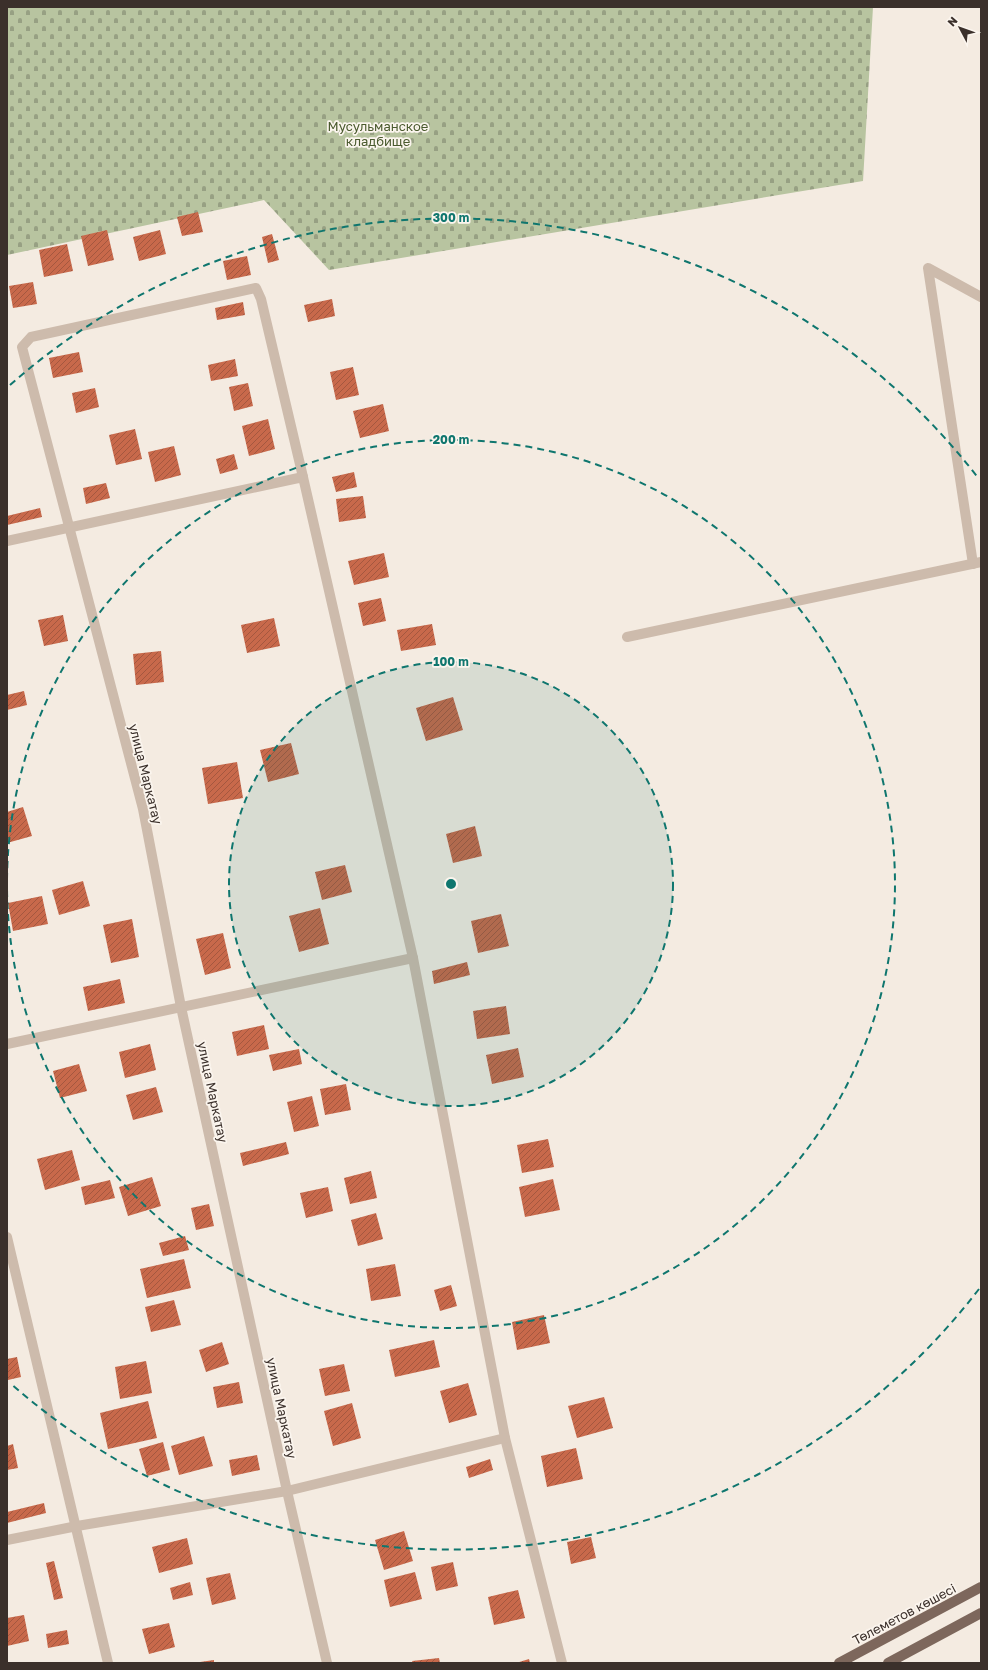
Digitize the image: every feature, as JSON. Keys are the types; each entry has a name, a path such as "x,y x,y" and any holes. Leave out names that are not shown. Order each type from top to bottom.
{"main road":[{"name":"Төлеметов көшесі","path":"839,1663 981,1587"},
{"path":"888,1663 981,1613"}],"street":[{"path":"627,637 977,563 928,268 981,297"},
{"name":"улица Маркатау","path":"302,477 260,299 256,288 32,337 22,347 143,809 181,1007 287,1491 327,1663"},
{"path":"7,541 302,477 413,958 505,1438 562,1663"},
{"path":"7,1044 413,958"},
{"path":"7,1237 77,1526 108,1663"},
{"path":"7,1540 77,1526 287,1491 505,1438"}],"green space":[{"name":"Мусульманское кладбище","path":"7,7 873,7 863,181 329,270 264,200 7,255"}],"building":[{"path":"198,212 203,232 182,236 177,217"},
{"path":"107,230 114,260 88,266 81,236"},
{"path":"160,230 166,254 139,261 133,237"},
{"path":"272,234 279,260 268,263 262,237"},
{"path":"67,244 73,271 44,277 39,250"},
{"path":"247,256 251,275 227,280 223,261"},
{"path":"33,282 37,304 13,308 9,286"},
{"path":"332,299 335,316 308,322 304,305"},
{"path":"243,302 245,315 217,320 215,308"},
{"path":"79,352 83,372 53,378 49,358"},
{"path":"235,359 238,376 211,381 208,365"},
{"path":"353,367 359,395 336,400 330,372"},
{"path":"248,383 253,406 234,411 229,387"},
{"path":"95,388 99,407 76,413 72,393"},
{"path":"383,404 389,431 360,438 353,411"},
{"path":"268,419 275,449 249,456 242,426"},
{"path":"135,429 142,459 116,465 109,435"},
{"path":"174,446 181,475 155,482 148,452"},
{"path":"234,454 238,469 220,474 216,459"},
{"path":"354,472 357,487 336,492 332,477"},
{"path":"106,483 110,498 86,504 83,488"},
{"path":"363,496 366,518 339,522 336,499"},
{"path":"40,508 42,517 7,525 7,516"},
{"path":"384,553 389,577 354,585 348,561"},
{"path":"381,598 386,621 363,626 358,603"},
{"path":"63,615 68,641 44,646 38,620"},
{"path":"274,618 280,646 247,653 241,625"},
{"path":"432,624 436,645 401,651 397,630"},
{"path":"161,651 164,682 136,685 133,654"},
{"path":"24,691 27,705 7,710 7,695"},
{"path":"453,697 463,730 426,741 416,708"},
{"path":"291,743 299,774 268,782 260,750"},
{"path":"237,762 243,798 208,804 202,768"},
{"path":"23,807 32,836 7,843 7,812"},
{"path":"475,826 482,856 453,863 446,834"},
{"path":"345,865 352,892 322,900 315,872"},
{"path":"83,881 90,906 59,915 52,890"},
{"path":"42,896 48,924 13,931 8,903"},
{"path":"320,908 329,944 299,952 289,916"},
{"path":"501,914 509,946 478,953 471,921"},
{"path":"132,919 139,957 111,963 103,925"},
{"path":"223,933 231,968 205,975 196,939"},
{"path":"467,962 470,975 434,984 432,971"},
{"path":"120,979 125,1003 88,1011 83,987"},
{"path":"506,1006 510,1034 477,1039 473,1011"},
{"path":"264,1025 269,1049 237,1056 232,1032"},
{"path":"150,1044 156,1070 125,1078 119,1052"},
{"path":"518,1048 524,1077 492,1084 486,1055"},
{"path":"299,1049 302,1064 273,1071 269,1055"},
{"path":"79,1064 87,1091 60,1098 53,1071"},
{"path":"346,1084 351,1110 325,1115 320,1089"},
{"path":"156,1087 163,1112 133,1120 126,1095"},
{"path":"312,1096 319,1126 294,1132 287,1102"},
{"path":"548,1139 554,1167 522,1173 517,1145"},
{"path":"286,1142 289,1154 243,1166 240,1153"},
{"path":"72,1150 80,1180 45,1190 37,1159"},
{"path":"371,1171 377,1198 350,1204 344,1178"},
{"path":"152,1177 161,1206 128,1216 119,1187"},
{"path":"553,1179 560,1210 525,1217 519,1187"},
{"path":"110,1180 115,1198 85,1205 81,1187"},
{"path":"328,1187 333,1211 306,1218 300,1193"},
{"path":"209,1204 214,1226 196,1230 191,1208"},
{"path":"376,1213 383,1239 358,1246 351,1220"},
{"path":"185,1236 189,1250 163,1256 159,1243"},
{"path":"184,1259 191,1288 147,1298 140,1269"},
{"path":"395,1264 401,1296 371,1301 366,1269"},
{"path":"451,1285 457,1306 440,1311 434,1290"},
{"path":"174,1300 181,1325 151,1332 145,1307"},
{"path":"544,1315 550,1343 517,1350 512,1322"},
{"path":"434,1340 440,1367 395,1377 389,1350"},
{"path":"222,1342 229,1364 206,1372 199,1350"},
{"path":"17,1357 21,1377 8,1380 7,1359"},
{"path":"146,1361 152,1393 120,1399 115,1367"},
{"path":"344,1364 350,1391 325,1396 319,1369"},
{"path":"239,1382 243,1403 217,1408 213,1387"},
{"path":"468,1383 477,1415 449,1423 440,1391"},
{"path":"604,1397 613,1428 577,1438 568,1406"},
{"path":"148,1401 157,1438 108,1449 100,1413"},
{"path":"352,1403 361,1438 333,1446 324,1411"},
{"path":"204,1436 213,1466 179,1475 171,1446"},
{"path":"163,1442 170,1470 147,1476 139,1449"},
{"path":"13,1444 18,1468 7,1470 7,1446"},
{"path":"576,1448 583,1479 547,1487 541,1456"},
{"path":"257,1455 260,1470 232,1476 229,1460"},
{"path":"490,1459 493,1470 469,1478 466,1467"},
{"path":"44,1503 46,1513 7,1523 7,1512"},
{"path":"404,1531 413,1561 384,1570 375,1540"},
{"path":"591,1537 596,1558 571,1564 567,1542"},
{"path":"187,1538 193,1564 159,1573 152,1547"},
{"path":"54,1561 63,1598 54,1600 46,1563"},
{"path":"453,1562 458,1586 436,1591 431,1567"},
{"path":"415,1572 422,1599 390,1607 384,1580"},
{"path":"230,1573 236,1599 212,1605 206,1578"},
{"path":"190,1582 193,1595 173,1600 170,1588"},
{"path":"518,1590 525,1618 494,1625 488,1597"},
{"path":"24,1615 29,1641 7,1646 7,1618"},
{"path":"169,1623 175,1647 149,1654 142,1629"},
{"path":"67,1630 69,1644 48,1648 46,1634"},
{"path":"439,1658 440,1663 413,1663 412,1661"},
{"path":"529,1659 530,1663 516,1663"},
{"path":"214,1660 214,1663 200,1663 200,1662"}]}
